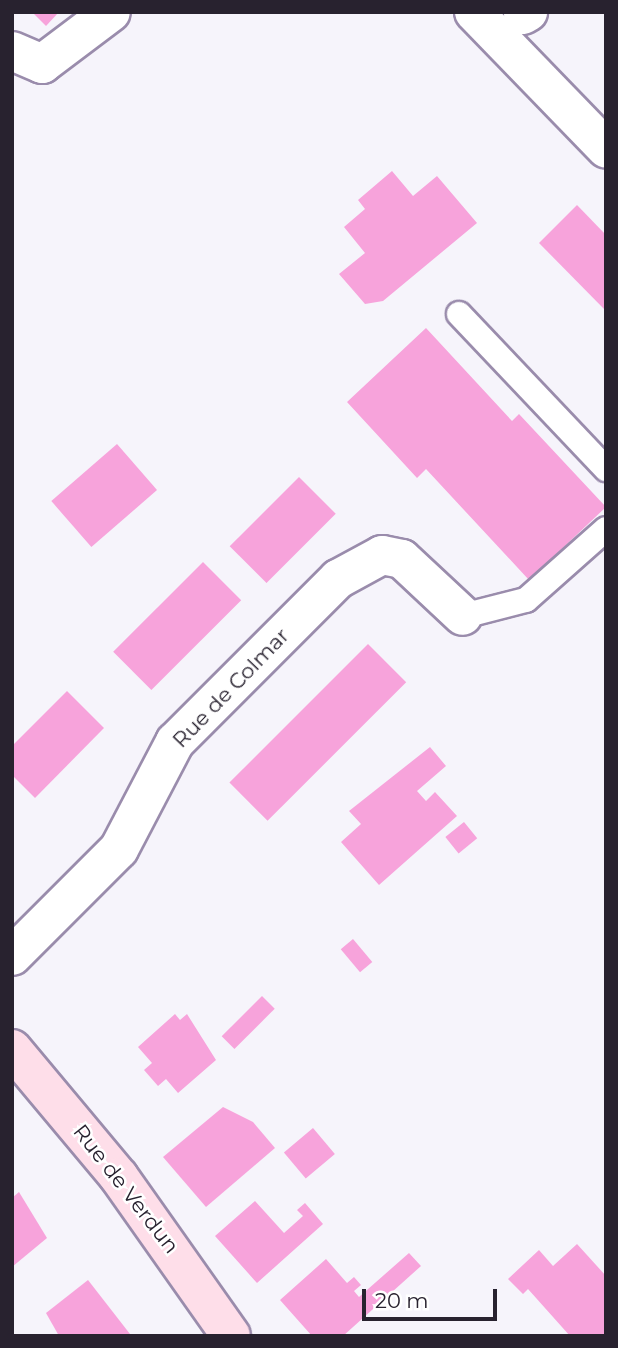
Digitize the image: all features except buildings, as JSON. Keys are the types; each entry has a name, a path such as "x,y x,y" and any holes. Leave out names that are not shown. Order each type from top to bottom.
{"main road":[{"name":"Rue de Verdun","path":"12,1049 119,1177 231,1336"}],"street":[{"path":"12,51 42,64 111,12"},
{"path":"474,12 606,148"},
{"name":"Rue de Colmar","path":"12,956 119,849 176,742 338,579 383,555 402,559 463,616"}],"lane":[{"path":"459,314 606,469"},
{"path":"463,616 526,600 606,529"}]}
